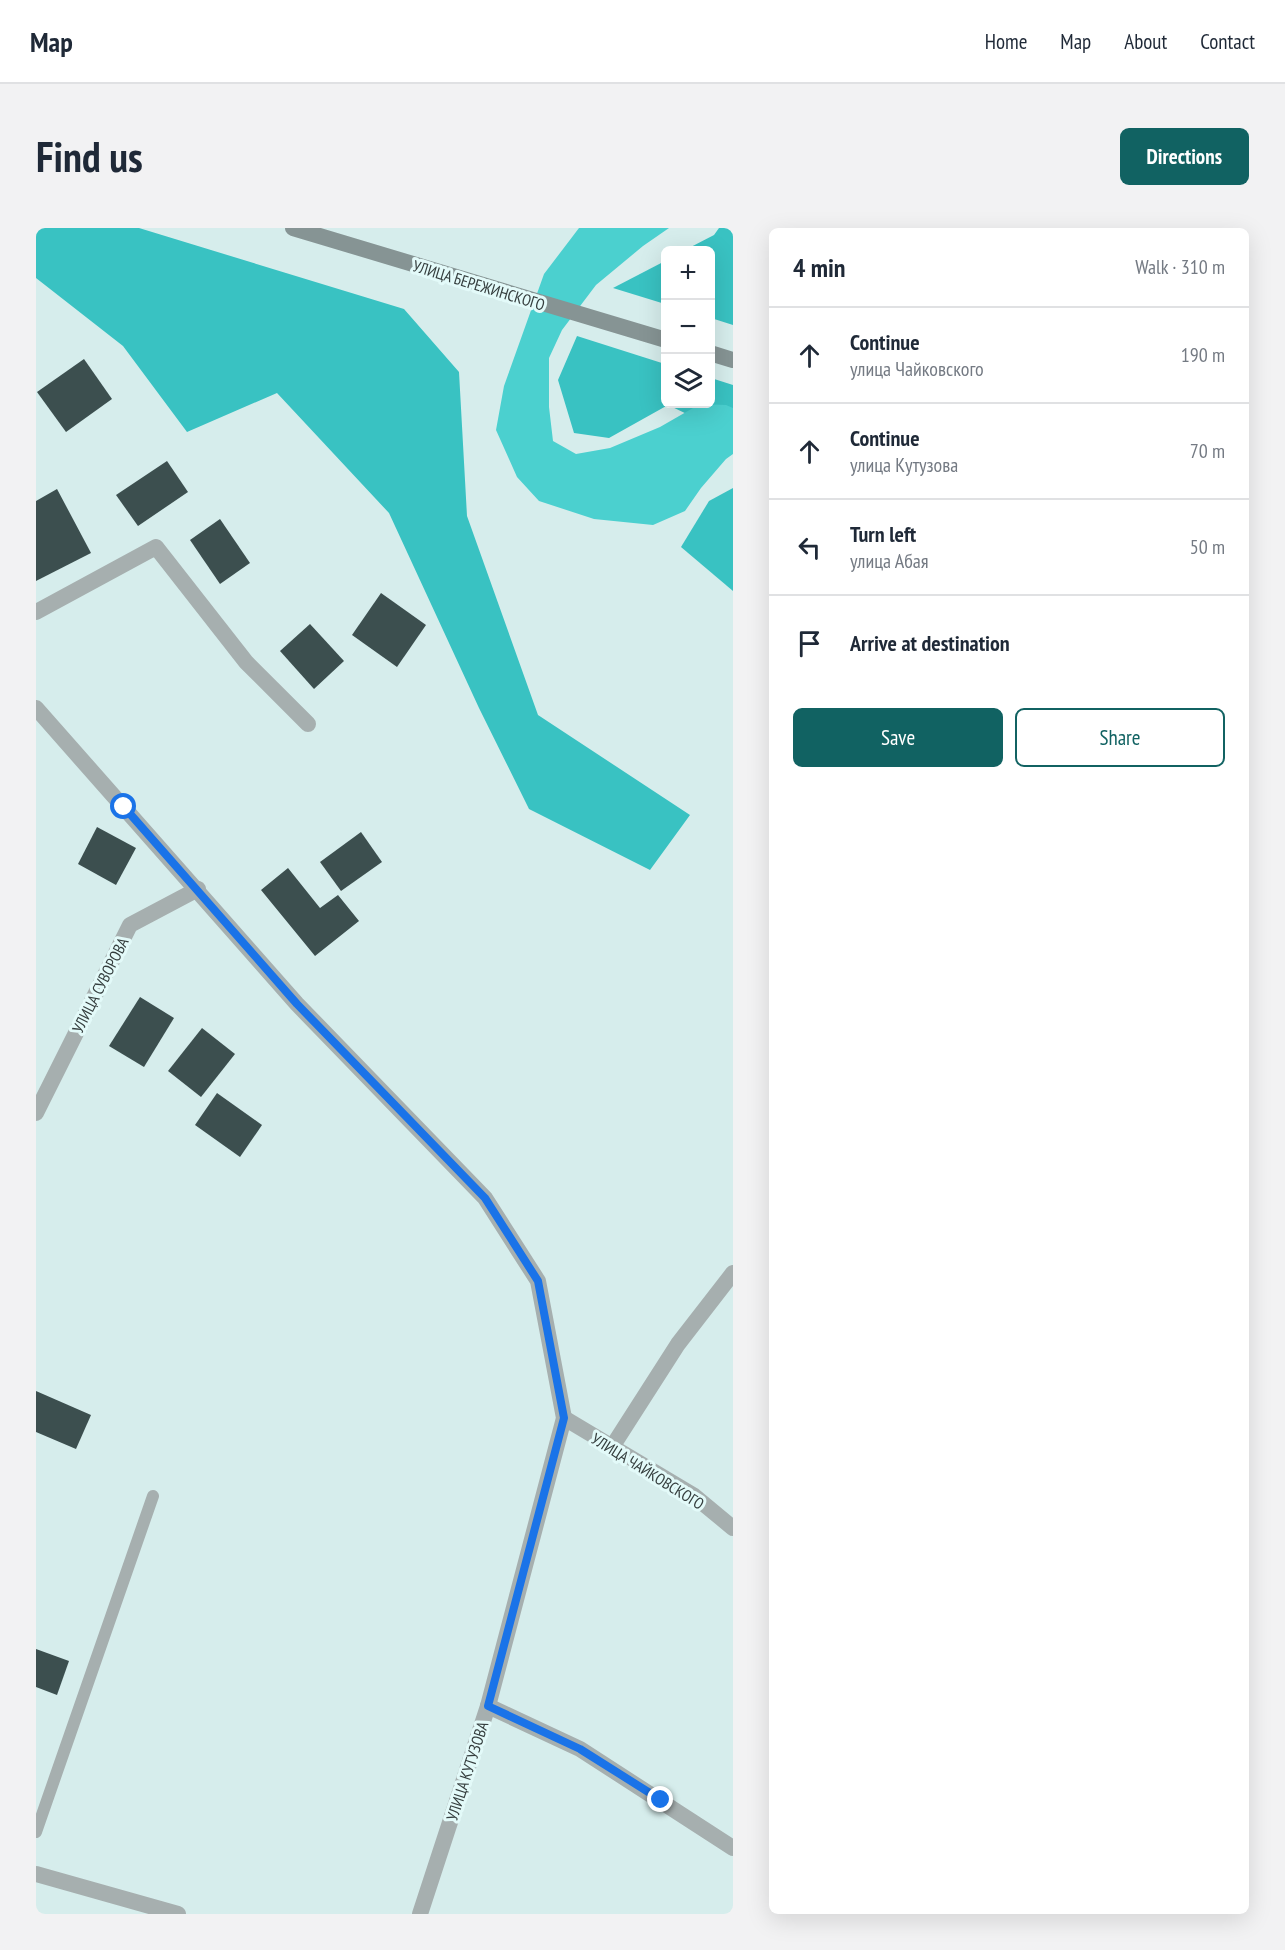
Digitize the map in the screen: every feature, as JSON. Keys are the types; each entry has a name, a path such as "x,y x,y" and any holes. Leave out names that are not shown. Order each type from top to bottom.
{"main road":[{"name":"УЛИЦА БЕРЕЖИНСКОГО","path":"293,228 661,338"},
{"path":"714,354 733,360"}],"street":[{"path":"36,612 156,547 246,662 308,724"},
{"path":"36,708 297,1004 485,1198 538,1281 564,1418"},
{"name":"УЛИЦА СУВОРОВА","path":"36,1113 130,925 198,890"},
{"path":"612,1447 678,1344 733,1273"},
{"name":"УЛИЦА ЧАЙКОВСКОГО","path":"564,1418 693,1495 733,1528"},
{"name":"УЛИЦА КУТУЗОВА","path":"420,1914 488,1706 564,1418"},
{"path":"488,1706 580,1749 733,1848"},
{"path":"36,1874 178,1914"}],"lane":[{"path":"36,1832 153,1496"}],"shaded area":[{"path":"36,228 139,228 404,309 459,372 467,516 538,715 690,815 650,870 529,809 479,708 389,513 277,393 187,432 123,346 36,278"},
{"path":"579,228 669,228 643,246 596,285 562,330 549,358 549,407 553,441 576,454 610,448 660,427 693,408 715,408 715,405 733,408 733,454 701,488 685,511 653,525 594,519 539,501 517,477 496,430 504,386 544,274"},
{"path":"719,228 733,228 733,325 715,319 715,246 693,246 714,235"},
{"path":"661,263 661,303 613,288"},
{"path":"577,336 661,363 663,408 609,438 574,433 558,380"},
{"path":"715,379 733,385 733,436 674,408 715,408"},
{"path":"733,488 733,591 681,547 709,501"}],"building":[{"path":"84,359 112,399 66,432 37,392"},
{"path":"167,461 188,492 138,526 116,495"},
{"path":"57,489 91,553 36,581 36,501"},
{"path":"220,519 250,563 220,584 190,540"},
{"path":"381,593 426,625 397,667 352,635"},
{"path":"310,624 344,661 314,689 280,651"},
{"path":"97,827 136,848 116,885 78,864"},
{"path":"361,832 382,862 341,891 320,862"},
{"path":"288,868 320,908 338,895 359,921 315,956 261,890"},
{"path":"140,997 174,1018 144,1067 109,1046"},
{"path":"202,1028 235,1054 201,1097 168,1071"},
{"path":"217,1093 262,1125 240,1157 195,1125"},
{"path":"36,1391 91,1415 76,1449 36,1432"},
{"path":"36,1649 69,1661 57,1695 36,1687"}],"route":[{"path":"124,807 297,1004 485,1198 538,1281 564,1418 488,1706 580,1749 661,1800"}]}
